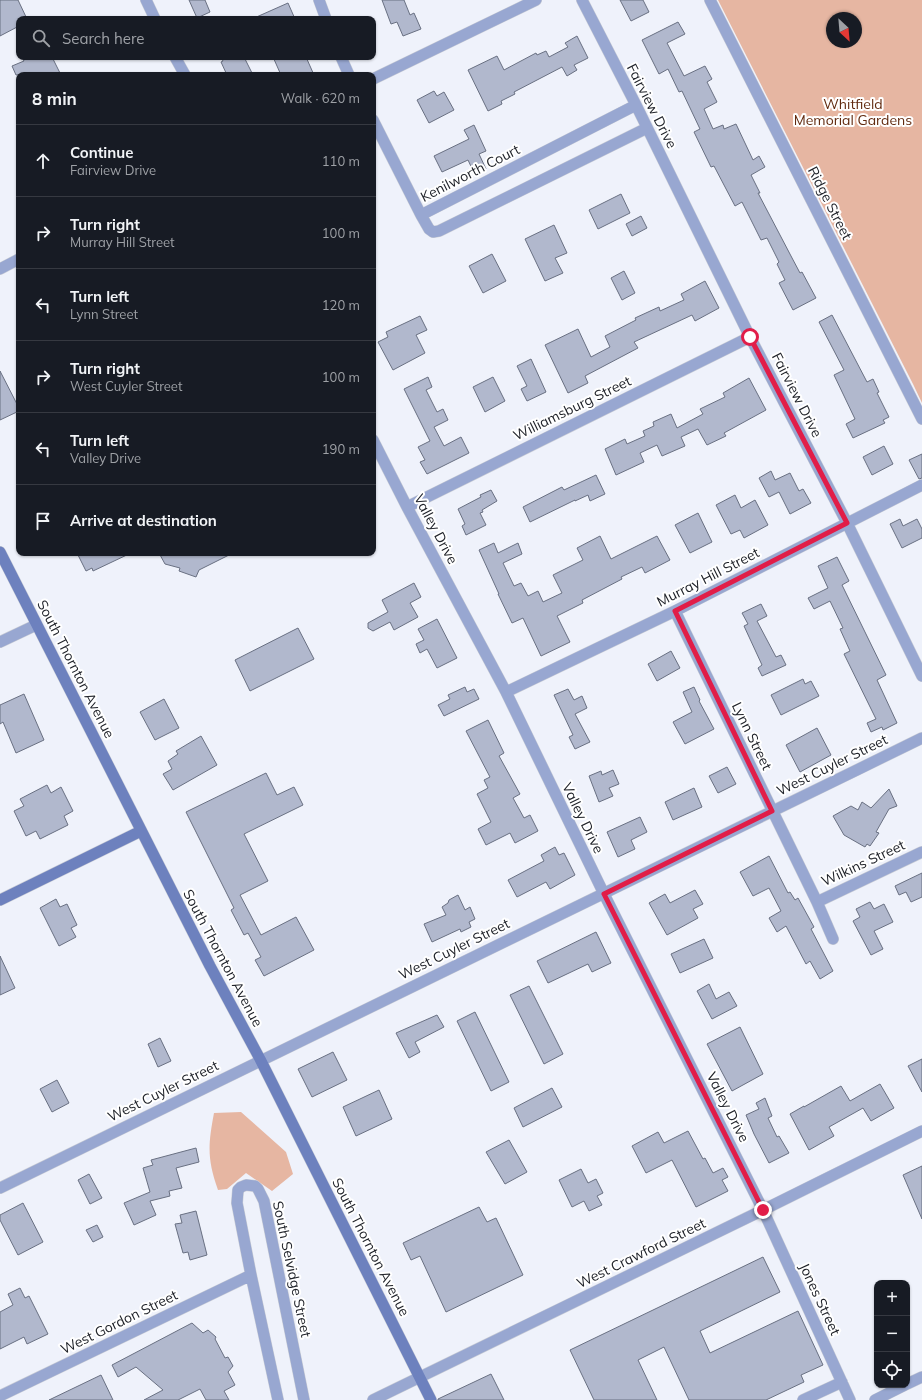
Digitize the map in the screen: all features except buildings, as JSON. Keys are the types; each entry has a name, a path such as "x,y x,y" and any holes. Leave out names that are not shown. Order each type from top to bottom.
{"main road":[{"name":"South Thornton Avenue","path":"0,552 210,966 260,1059 431,1400"},
{"path":"0,900 141,831"}],"street":[{"path":"146,0 154,16"},
{"path":"319,0 325,16"},
{"path":"376,78 536,0"},
{"name":"Fairview Drive","path":"582,0 636,105 750,337 847,523 922,676"},
{"name":"Ridge Street","path":"710,0 922,419"},
{"path":"177,60 183,72"},
{"path":"342,60 348,72"},
{"name":"Kenilworth Court","path":"636,105 421,215 429,229 433,232 439,231 647,128"},
{"path":"376,126 421,215"},
{"path":"0,269 16,261"},
{"name":"Williamsburg Street","path":"407,506 750,337"},
{"name":"Valley Drive","path":"376,446 506,692 604,894 763,1210"},
{"name":"Murray Hill Street","path":"506,692 675,611 922,485"},
{"name":"Lynn Street","path":"675,611 817,902 833,939"},
{"path":"0,642 36,625"},
{"name":"West Cuyler Street","path":"0,1188 260,1059 604,894 922,738"},
{"name":"Wilkins Street","path":"817,902 922,852"},
{"name":"West Crawford Street","path":"373,1400 922,1131"},
{"name":"South Selvidge Street","path":"278,1400 237,1203 238,1190 246,1185 255,1186 264,1201 304,1400"},
{"name":"Jones Street","path":"763,1210 850,1400"},
{"name":"West Gordon Street","path":"0,1396 251,1275"},
{"path":"910,1383 922,1377"},
{"path":"803,1400 842,1382"},
{"path":"874,1400 900,1388"}],"green space":[{"name":"Whitfield Memorial Gardens","path":"718,0 922,0 922,403 913,384"},
{"path":"241,1112 286,1152 293,1174 272,1191 246,1173 227,1189 218,1190 210,1160 210,1143 214,1113"}],"route":[{"path":"750,337 847,523 675,611 772,811 604,894 763,1210"}]}
